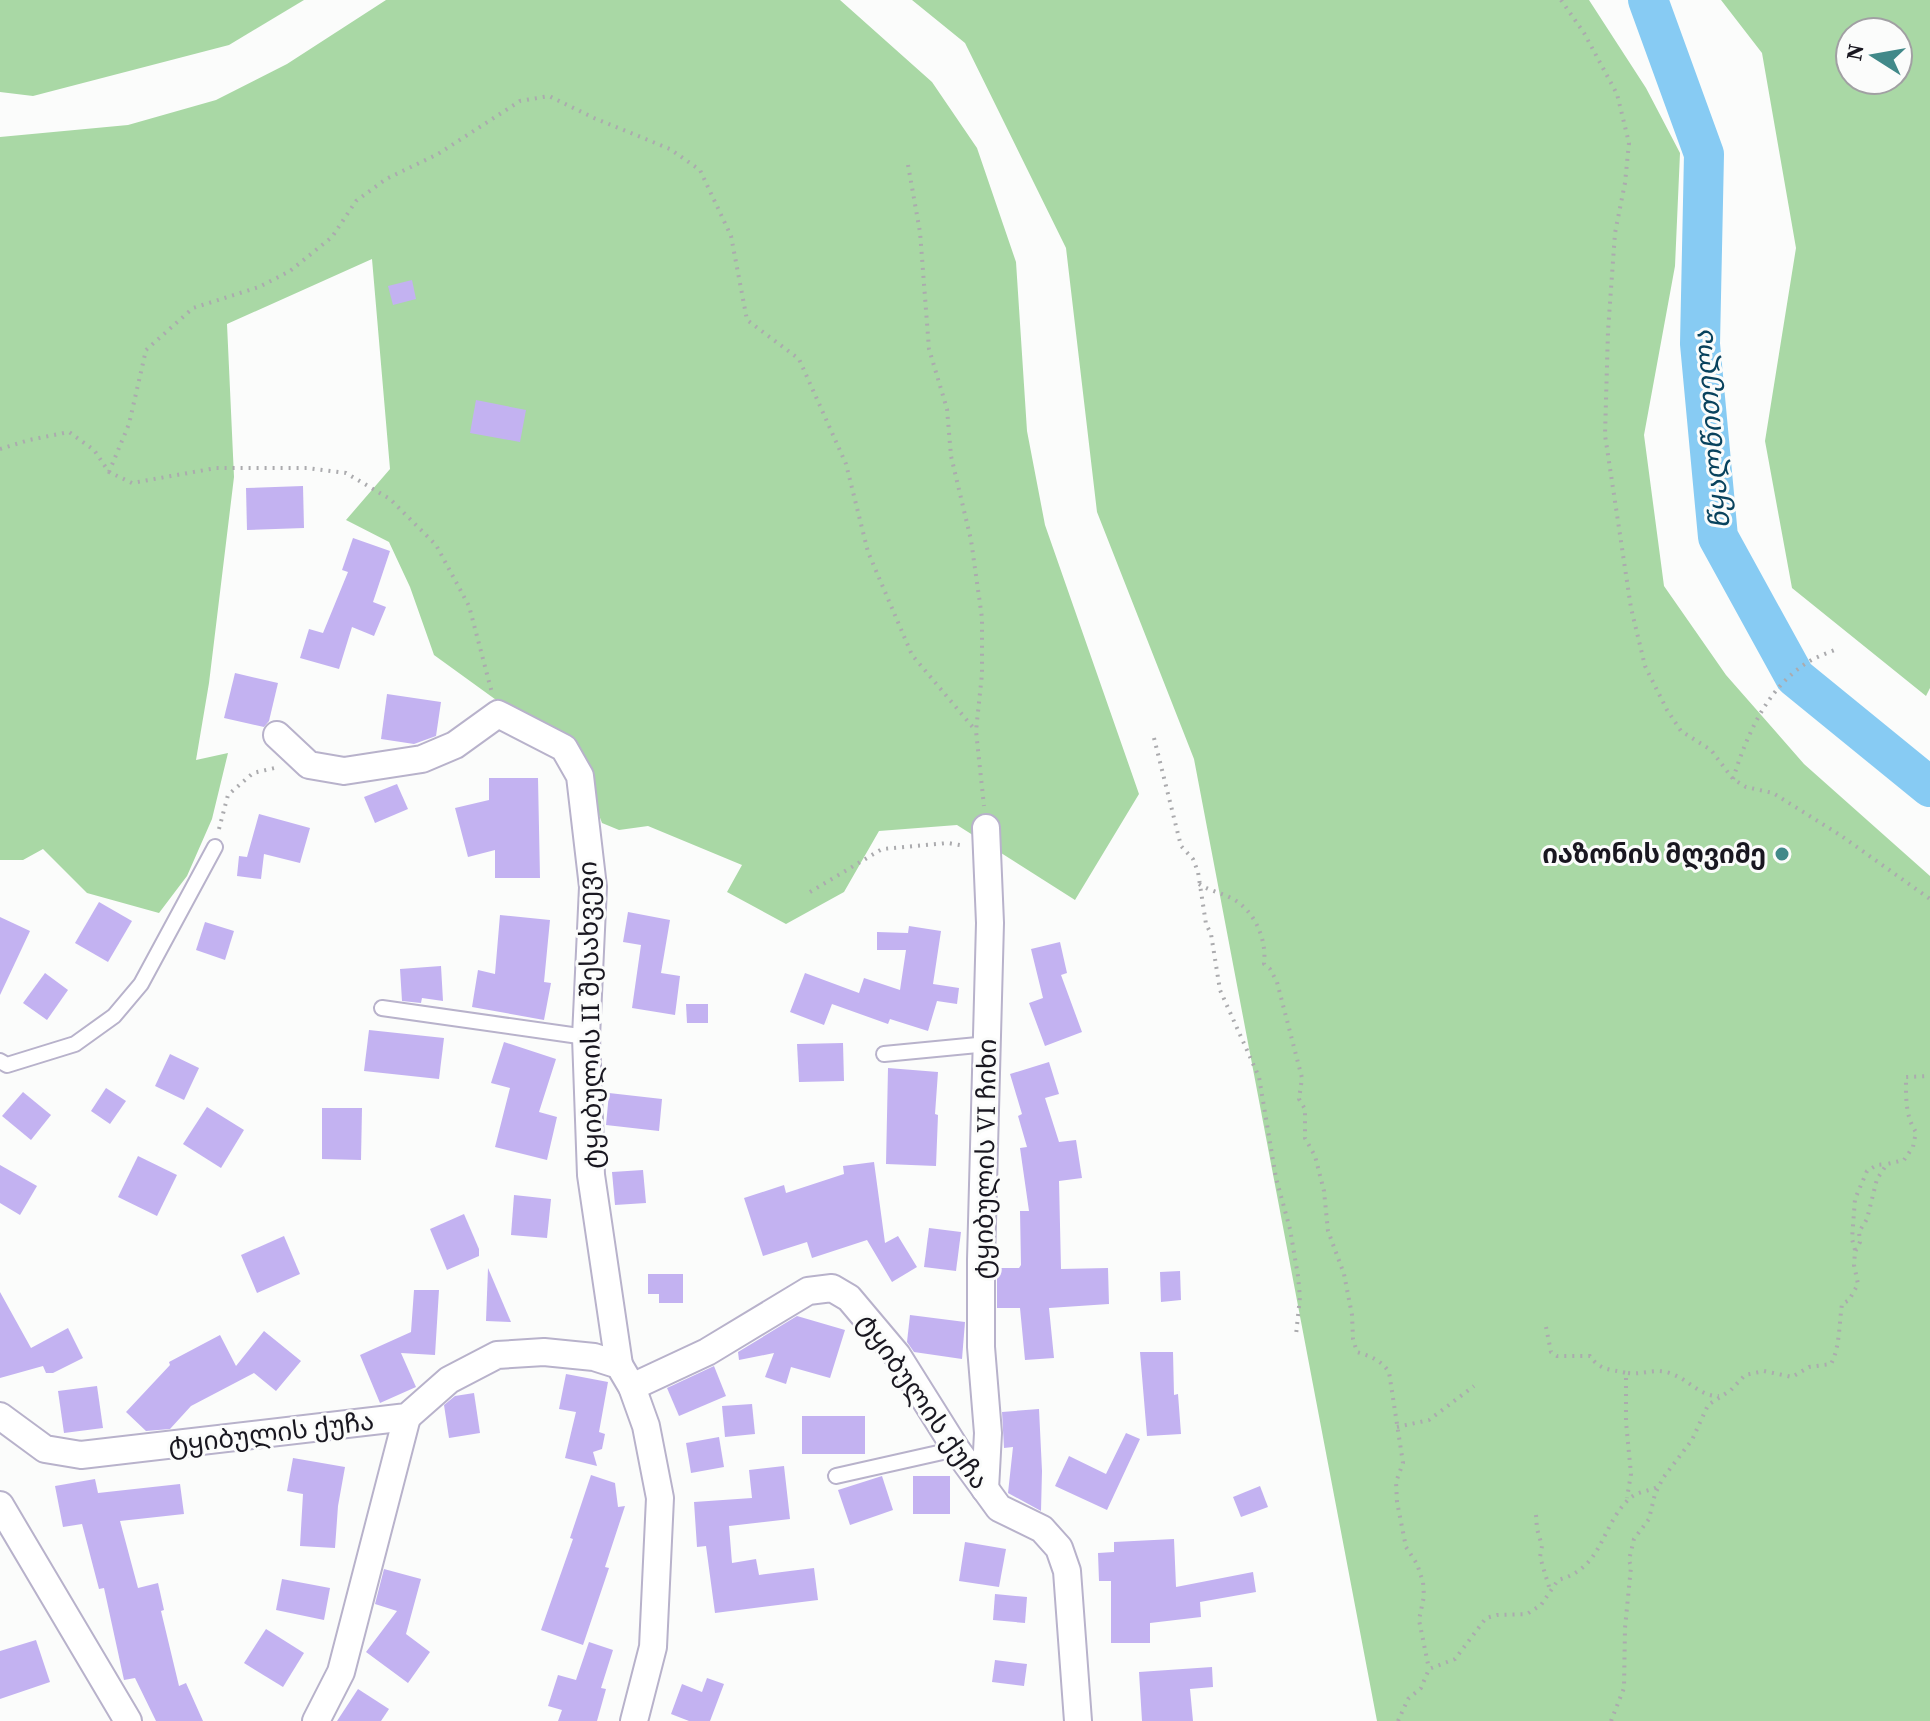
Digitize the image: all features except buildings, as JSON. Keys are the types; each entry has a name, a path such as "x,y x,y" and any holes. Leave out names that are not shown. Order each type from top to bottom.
{"street":[{"path":"277,735 309,765 344,771 422,759 455,745 498,714"},
{"name":"ტყიბულის II შესახვევი","path":"498,714 564,748 580,776 593,887 586,1037 591,1175 626,1376 646,1426 660,1498 653,1647 634,1721"},
{"name":"ტყიბულის VI ჩიხი","path":"985,1489 988,1433 981,1347 981,1260 990,923 986,839"},
{"name":"ტყიბულის ქუჩა","path":"0,1416 45,1449 81,1455 407,1417 449,1380 497,1355 544,1352 594,1357 626,1376 707,1352 808,1291 832,1288 849,1298 897,1355 956,1449 999,1508 1042,1529 1059,1548 1067,1571 1078,1721"},
{"path":"316,1721 341,1672 407,1417"},
{"path":"0,1505 128,1721"}],"lane":[{"path":"0,1061 7,1065 75,1044 114,1016 141,984 215,847"},
{"path":"382,1008 586,1037"},
{"path":"884,1054 988,1044"},
{"path":"836,1476 956,1449"}],"path":[{"path":"1561,0 1584,33 1617,94 1629,143 1615,233 1605,435 1631,608 1645,666 1681,731 1711,750 1733,779 1746,787 1773,793 1840,835 1930,899"},
{"path":"109,472 129,424 146,350 193,308 259,287 290,271 332,237 356,201 386,179 438,154 520,101 549,96 670,149 700,170 731,236 747,320 799,359 846,464 868,552 912,655 976,731"},
{"path":"810,892 882,849 986,839 976,731 982,674 982,618 971,540 951,456 947,409 929,349 923,257 908,165"},
{"path":"0,449 69,432 94,450 109,472 132,483 216,468 307,468 346,473 390,499 436,545 469,606 498,714"},
{"path":"1733,779 1750,730 1782,686 1804,664 1839,648"},
{"path":"1154,738 1181,846 1193,859 1206,924 1211,934 1220,990 1255,1066 1266,1105 1276,1178 1290,1229 1298,1276 1300,1297 1296,1335"},
{"path":"215,847 228,795 253,773 309,765"},
{"path":"1199,884 1235,900 1246,909 1263,939 1266,950 1264,964 1277,982 1302,1078 1299,1099 1305,1109 1305,1138 1315,1156 1324,1191 1328,1231 1344,1274 1353,1339 1357,1352 1384,1364 1389,1372 1403,1463 1396,1482 1397,1502 1406,1547 1417,1564 1423,1582 1424,1596 1419,1620 1429,1669 1421,1688 1408,1699 1398,1721"},
{"path":"1855,1252 1852,1239 1855,1199 1867,1171 1877,1165 1904,1160 1913,1147 1916,1132 1911,1125 1906,1102 1906,1077 1930,1076"},
{"path":"1429,1669 1455,1659 1486,1618 1527,1614 1541,1605 1558,1580 1570,1577 1586,1566 1627,1501 1637,1492 1654,1490 1659,1486 1692,1440 1708,1405 1731,1390 1745,1375 1764,1371 1792,1377 1809,1367 1831,1364 1837,1350 1841,1308 1857,1290 1855,1252 1877,1179 1887,1164"},
{"path":"1546,1327 1551,1352 1557,1356 1590,1356 1596,1365 1626,1373 1651,1369 1665,1371 1711,1396 1721,1396"},
{"path":"1626,1373 1626,1422 1631,1474 1627,1501"},
{"path":"1397,1427 1429,1420 1474,1386"},
{"path":"1611,1721 1624,1688 1629,1560 1634,1539 1649,1519 1659,1486"},
{"path":"1536,1515 1542,1546 1540,1557 1550,1590"}],"green space":[{"path":"0,0 304,0 229,45 33,96 0,92"},
{"path":"386,0 840,0 932,82 977,148 1016,262 1027,431 1045,525 1139,794 1075,900 957,825 879,831 844,892 786,924 727,892 742,865 648,826 619,830 602,823 572,744 514,713 434,655 410,587 389,542 346,520 390,469 372,259 227,324 234,477 209,683 196,760 228,753 212,819 187,876 159,913 87,893 43,849 23,860 0,860 0,137 128,125 216,100 287,64"},
{"path":"912,0 1589,0 1646,88 1680,153 1675,266 1644,435 1664,586 1726,675 1804,764 1930,876 1930,1721 1377,1721 1194,759 1097,512 1066,248 965,43"},
{"path":"1721,0 1930,0 1930,688 1926,696 1792,588 1765,441 1796,248 1762,53"}],"waterway":[{"name":"წყალწითელა","path":"1648,0 1704,154 1700,344 1718,537 1795,677 1930,787"}],"place":[{"name":"იაზონის მღვიმე","path":"1782,854"}]}
